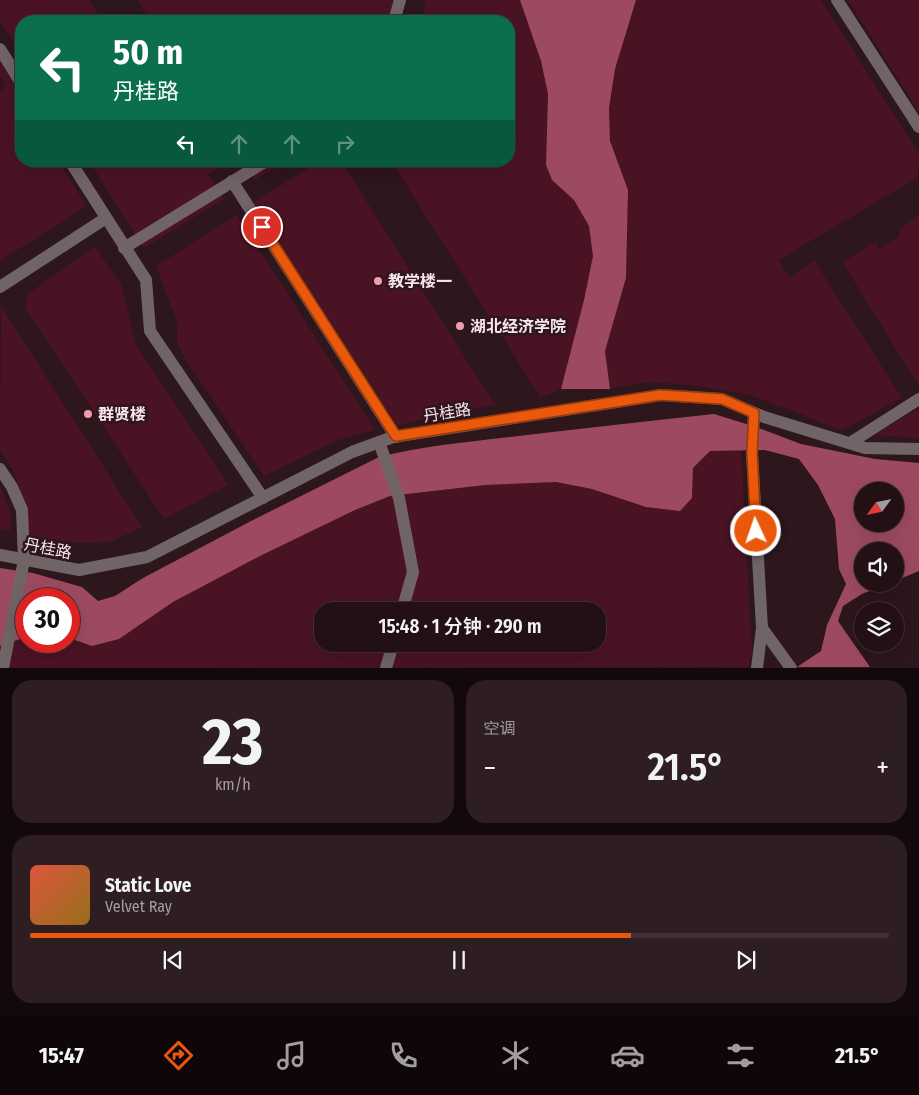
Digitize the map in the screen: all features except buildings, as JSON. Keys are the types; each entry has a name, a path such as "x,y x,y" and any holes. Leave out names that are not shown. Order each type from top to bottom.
{"street":[{"path":"396,15 400,0"},
{"path":"837,0 919,127"},
{"path":"0,49 15,73"},
{"path":"74,167 146,280 150,330 263,498"},
{"path":"124,248 256,167"},
{"path":"232,181 396,436"},
{"path":"0,287 106,218"},
{"name":"丹桂路","path":"0,556 24,564 79,570 147,557 352,452 381,447 396,436 660,395 722,399 754,414 865,448 919,449"},
{"path":"850,443 919,399"},
{"path":"754,414 752,453 762,628 757,668"},
{"path":"381,447 399,498 413,572 405,602"},
{"path":"0,469 12,487 22,510 24,564 3,668"},
{"path":"762,628 789,664"},
{"path":"386,668 391,652"}],"shaded area":[{"path":"0,0 89,0 99,15 15,15 15,45 0,21"},
{"path":"137,0 404,0 403,15 147,15"},
{"path":"425,0 520,0 541,61 548,94 546,165 552,180 574,200 589,226 593,256 584,300 561,389 541,398 395,167 515,167 515,15 424,15"},
{"path":"520,0 636,0 615,69 609,108 610,141 628,190 626,278 605,351 610,389 561,389 584,300 593,256 589,226 574,200 552,180 546,165 548,94 541,61"},
{"path":"636,0 821,0 919,154 918,177 779,260 790,278 814,260 902,398 841,431 794,411 746,394 692,385 649,382 610,389 605,351 626,278 628,190 610,141 609,108 615,69"},
{"path":"848,0 919,0 919,112"},
{"path":"0,62 15,88 15,167 63,167 86,206 0,261 0,92 5,85 0,77"},
{"path":"93,167 219,167 208,174 224,199 144,248"},
{"path":"247,167 275,167 255,180"},
{"path":"310,167 345,167 495,405 397,425 253,203"},
{"path":"237,215 375,430 338,440 264,476 177,344 177,322 156,266"},
{"path":"919,215 919,384 843,263 875,242 879,249 900,236 898,230"},
{"path":"95,247 122,286 135,343 228,485 164,519 25,307 29,293"},
{"path":"1,306 142,527 111,542 81,543 28,538 26,508 13,469 0,450"},
{"path":"919,408 919,438 875,435"},
{"path":"714,414 801,444 875,459 919,463 919,571 904,577 904,542 854,542 854,592 867,592 843,606 838,621 854,644 854,652 860,652 870,667 797,667 821,651 827,625 846,584 839,569 835,519 818,485 799,459 765,450 710,451 693,468 692,498 680,511 646,507 592,489 556,482 485,485 390,496 355,510 260,556 173,602 119,639 92,646 80,642 80,588 15,588 15,641 0,646 0,568 33,573 82,587 98,601 115,596 143,578 253,520 379,457 444,445"},
{"path":"741,450 752,651 748,667 0,668 0,646 15,641 15,653 80,653 80,642 92,646 119,639 173,602 260,556 355,510 390,496 485,485 556,482 592,489 692,498 693,468 710,451"},
{"path":"0,486 10,511 10,531 0,529"}],"place":[{"name":"教学楼一","path":"378,281"},
{"name":"湖北经济学院","path":"460,326"},
{"name":"群贤楼","path":"88,414"}],"route":[{"path":"262,227 396,436 660,395 722,399 754,413 752,453 756,531"}]}
